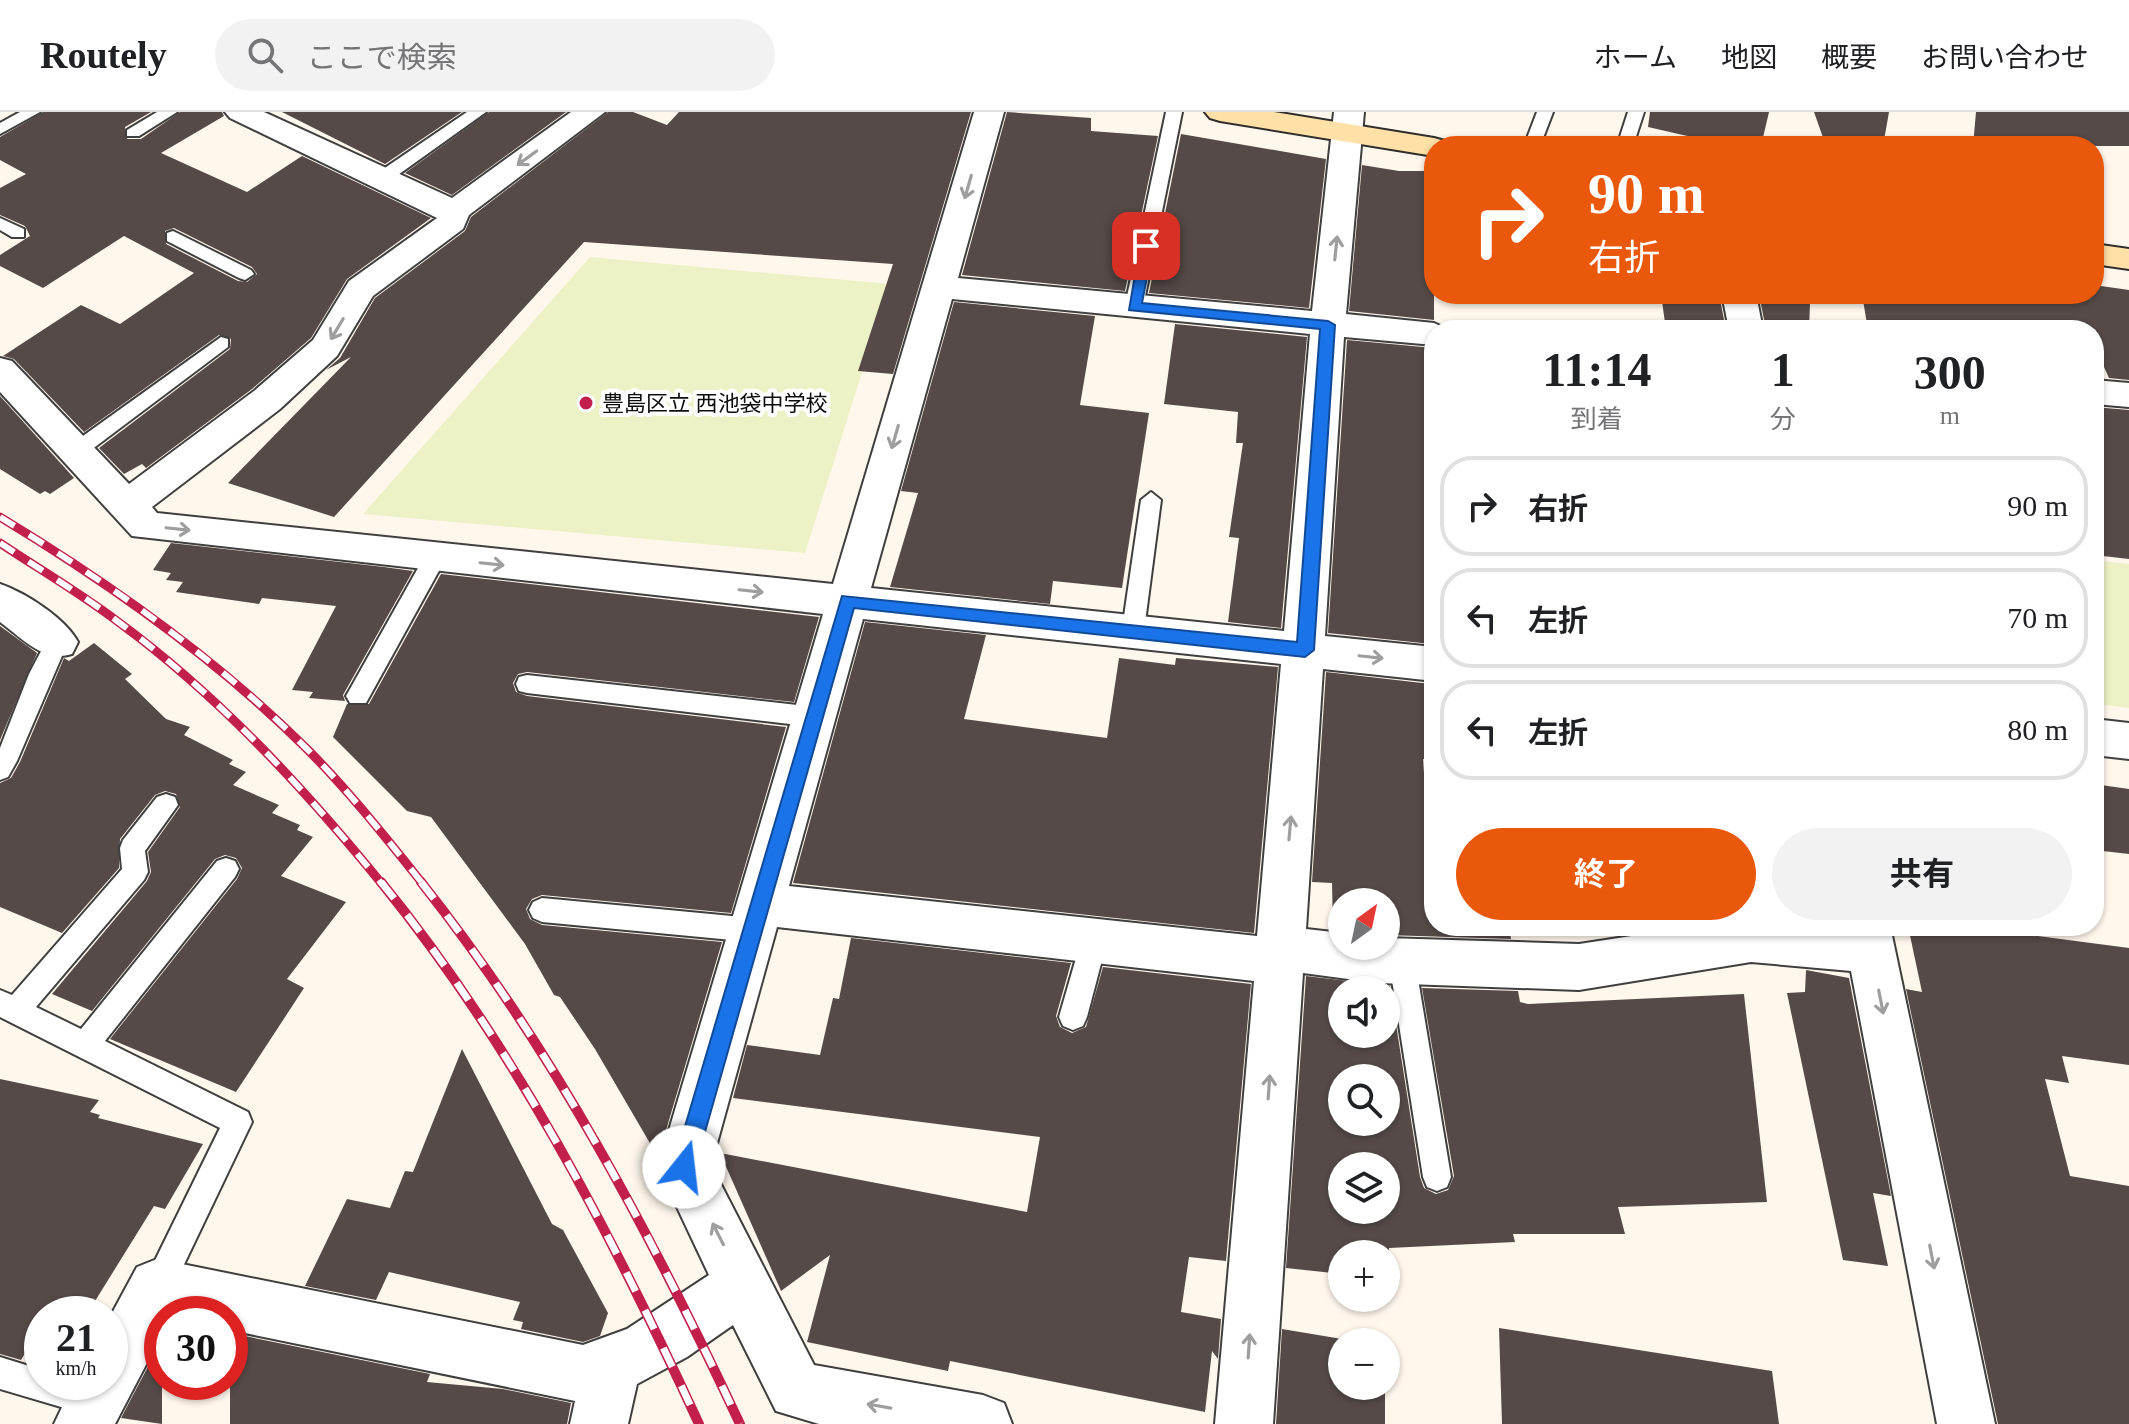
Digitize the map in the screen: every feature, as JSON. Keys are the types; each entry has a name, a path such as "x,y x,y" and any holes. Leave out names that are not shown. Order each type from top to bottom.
{"main road":[{"path":"1220,112 1349,123 1424,144"},
{"path":"2104,255 2129,259"}],"street":[{"path":"240,112 454,211"},
{"path":"127,506 267,400 325,348 361,289 452,222 454,211 590,112"},
{"path":"983,1424 796,1391 684,1167 989,112"},
{"path":"1244,1424 1328,325 1349,123"},
{"path":"938,287 1424,333"},
{"path":"0,370 146,526 1424,663"},
{"path":"2104,393 2129,395"},
{"path":"0,600 57,642"},
{"path":"2104,738 2129,741"},
{"path":"756,917 1279,954 1579,967 1751,940 1868,938 1966,1424"},
{"path":"128,1340 157,1287 583,1374 612,1368 662,1340 743,1284"},
{"path":"599,1424 612,1368"}],"lane":[{"path":"0,129 32,112"},
{"path":"133,133 169,112"},
{"path":"382,178 478,112"},
{"path":"1134,306 1174,112"},
{"path":"1536,136 1545,112"},
{"path":"1628,136 1636,112"},
{"path":"0,223 18,233"},
{"path":"173,237 245,274"},
{"path":"76,451 221,343"},
{"path":"1133,630 1151,500"},
{"path":"358,696 435,558"},
{"path":"0,770 15,747 38,671 57,642"},
{"path":"527,684 815,717"},
{"path":"157,1287 238,1122 8,1007 135,872 132,848 166,805"},
{"path":"85,1045 226,869"},
{"path":"542,910 756,917"},
{"path":"1073,1017 1094,941"},
{"path":"1402,961 1437,1177"},
{"path":"0,1373 24,1378"}],"green space":[{"path":"590,257 890,284 805,553 363,514"},
{"path":"2104,561 2129,564 2129,708 2104,705"}],"building":[{"path":"43,112 151,112 125,127 127,139 141,139 180,112 222,112 224,116 161,153 247,192 302,156 431,218 347,279 311,338 252,389 146,468 142,464 124,474 99,448 230,349 231,339 219,335 84,432 14,359 3,356 81,305 120,324 194,273 124,236 43,288 0,266 0,255 30,236 25,226 0,215 0,188 26,174 0,160 0,137","holes":["174,228 252,267 257,274 247,282 238,281 166,244 165,231"]},
{"path":"282,112 462,112 385,164"},
{"path":"489,112 566,112 452,195 405,173"},
{"path":"608,112 633,112 667,125 679,112 971,112 893,374 858,371 893,264 584,242 334,517 228,483 351,357 326,370 340,358 375,298 465,231 471,217"},
{"path":"1007,112 1091,118 1091,131 1158,136 1125,291 962,275"},
{"path":"1650,112 1769,112 1763,136 1687,136 1648,127"},
{"path":"1814,112 1889,112 1885,136 1822,136"},
{"path":"1976,112 2129,112 2129,146 2104,146 2104,136 1974,136"},
{"path":"1181,134 1326,159 1309,308 1149,293"},
{"path":"1362,165 1399,171 1424,171 1424,304 1434,304 1434,320 1349,311"},
{"path":"2104,286 2129,290 2129,380 2109,378 2104,367 2104,320 1866,320 1864,304 2104,304"},
{"path":"954,302 1095,316 1080,405 1149,413 1122,588 1053,581 1050,604 890,587 918,493 901,491"},
{"path":"1662,304 1721,304 1724,320 1665,320"},
{"path":"1761,304 1810,304 1809,320 1764,320"},
{"path":"1175,324 1307,337 1281,628 1228,622 1239,538 1229,537 1243,443 1236,443 1238,412 1164,404"},
{"path":"1347,340 1424,347 1424,643 1328,633"},
{"path":"0,396 74,478 50,494 45,491 40,494 0,469"},
{"path":"2104,408 2129,410 2129,559 2104,556"},
{"path":"171,543 413,571 343,695 345,701 309,698 313,692 292,690 336,606 262,598 259,604 176,592 183,582 166,580 171,573 153,570"},
{"path":"441,574 819,617 794,702 527,672 518,674 513,683 516,692 527,696 786,727 731,913 542,895 532,899 526,909 530,919 542,925 722,942 658,1157 595,1049 560,997 554,995 525,944 431,817 407,811 333,737 347,704 369,704"},
{"path":"865,622 986,635 964,719 1107,738 1119,658 1175,665 1176,658 1278,667 1254,933 793,883"},
{"path":"0,626 37,653 0,740"},
{"path":"94,643 132,674 125,679 166,719 190,727 184,735 233,760 229,764 246,772 233,785 279,805 272,813 300,825 297,830 313,837 281,876 346,902 287,979 304,988 236,1092 110,1039 237,879 242,868 236,858 225,855 215,859 92,1011 52,994 147,881 151,872 148,852 180,807 176,794 165,791 155,795 120,839 119,868 62,933 0,907 0,783 11,778 20,762 64,658 69,661"},
{"path":"1326,672 1424,683 1424,936 1511,936 1511,939 1400,935 1400,888 1332,888 1332,883 1312,882"},
{"path":"2104,785 2129,789 2129,854 2104,851"},
{"path":"1910,936 2038,936 2129,948 2129,1065 2062,1056 2069,1083 2045,1079 2070,1176 2129,1186 2129,1424 1998,1424 1906,989 1922,992"},
{"path":"851,938 1071,963 1056,1016 1060,1027 1072,1033 1086,1027 1103,967 1251,984 1226,1261 1189,1257 1181,1312 1221,1319 1218,1359 1212,1351 1205,1412 950,1361 948,1371 807,1342 830,1255 781,1291 720,1153 1027,1212 1040,1137 733,1098 747,1045 820,1055 833,998 839,999"},
{"path":"1806,970 1849,978 1891,1196 1873,1193 1888,1266 1843,1260 1787,993 1805,992"},
{"path":"1306,976 1328,979 1328,1048 1400,1048 1420,1177 1424,1188 1436,1194 1448,1190 1454,1176 1422,988 1518,991 1520,1002 1528,1004 1744,994 1767,1202 1618,1207 1625,1234 1513,1234 1515,1242 1400,1247 1400,1240 1328,1240 1328,1272 1286,1268"},
{"path":"462,1049 552,1224 563,1230 608,1313 600,1336 583,1342 521,1329 523,1322 513,1320 520,1302 389,1272 376,1300 305,1286 347,1199 390,1208 405,1171 413,1172"},
{"path":"0,1079 99,1100 90,1112 100,1115 98,1118 203,1144 165,1209 154,1206 98,1296 24,1296 24,1355 21,1360 0,1354"},
{"path":"1499,1328 1772,1371 1779,1424 1502,1424"},
{"path":"1282,1329 1328,1337 1328,1400 1385,1400 1385,1424 1276,1424"},
{"path":"248,1337 430,1374 427,1382 503,1389 571,1403 567,1424 230,1424 230,1400 248,1400"},
{"path":"144,1374 144,1400 162,1400 162,1424 121,1418"}],"railway":[{"path":"0,517 161,624 236,684 323,765 423,884"},
{"path":"0,543 103,611 225,711 291,778 382,884"},
{"path":"381,882 474,1009 557,1143 631,1282 699,1424"},
{"path":"421,882 469,945 556,1076 671,1282 740,1424"}],"place":[{"name":"豊島区立 西池袋中学校","path":"586,403"}],"route":[{"path":"684,1167 848,601 1305,650 1328,325 1134,306 1146,246"}]}
